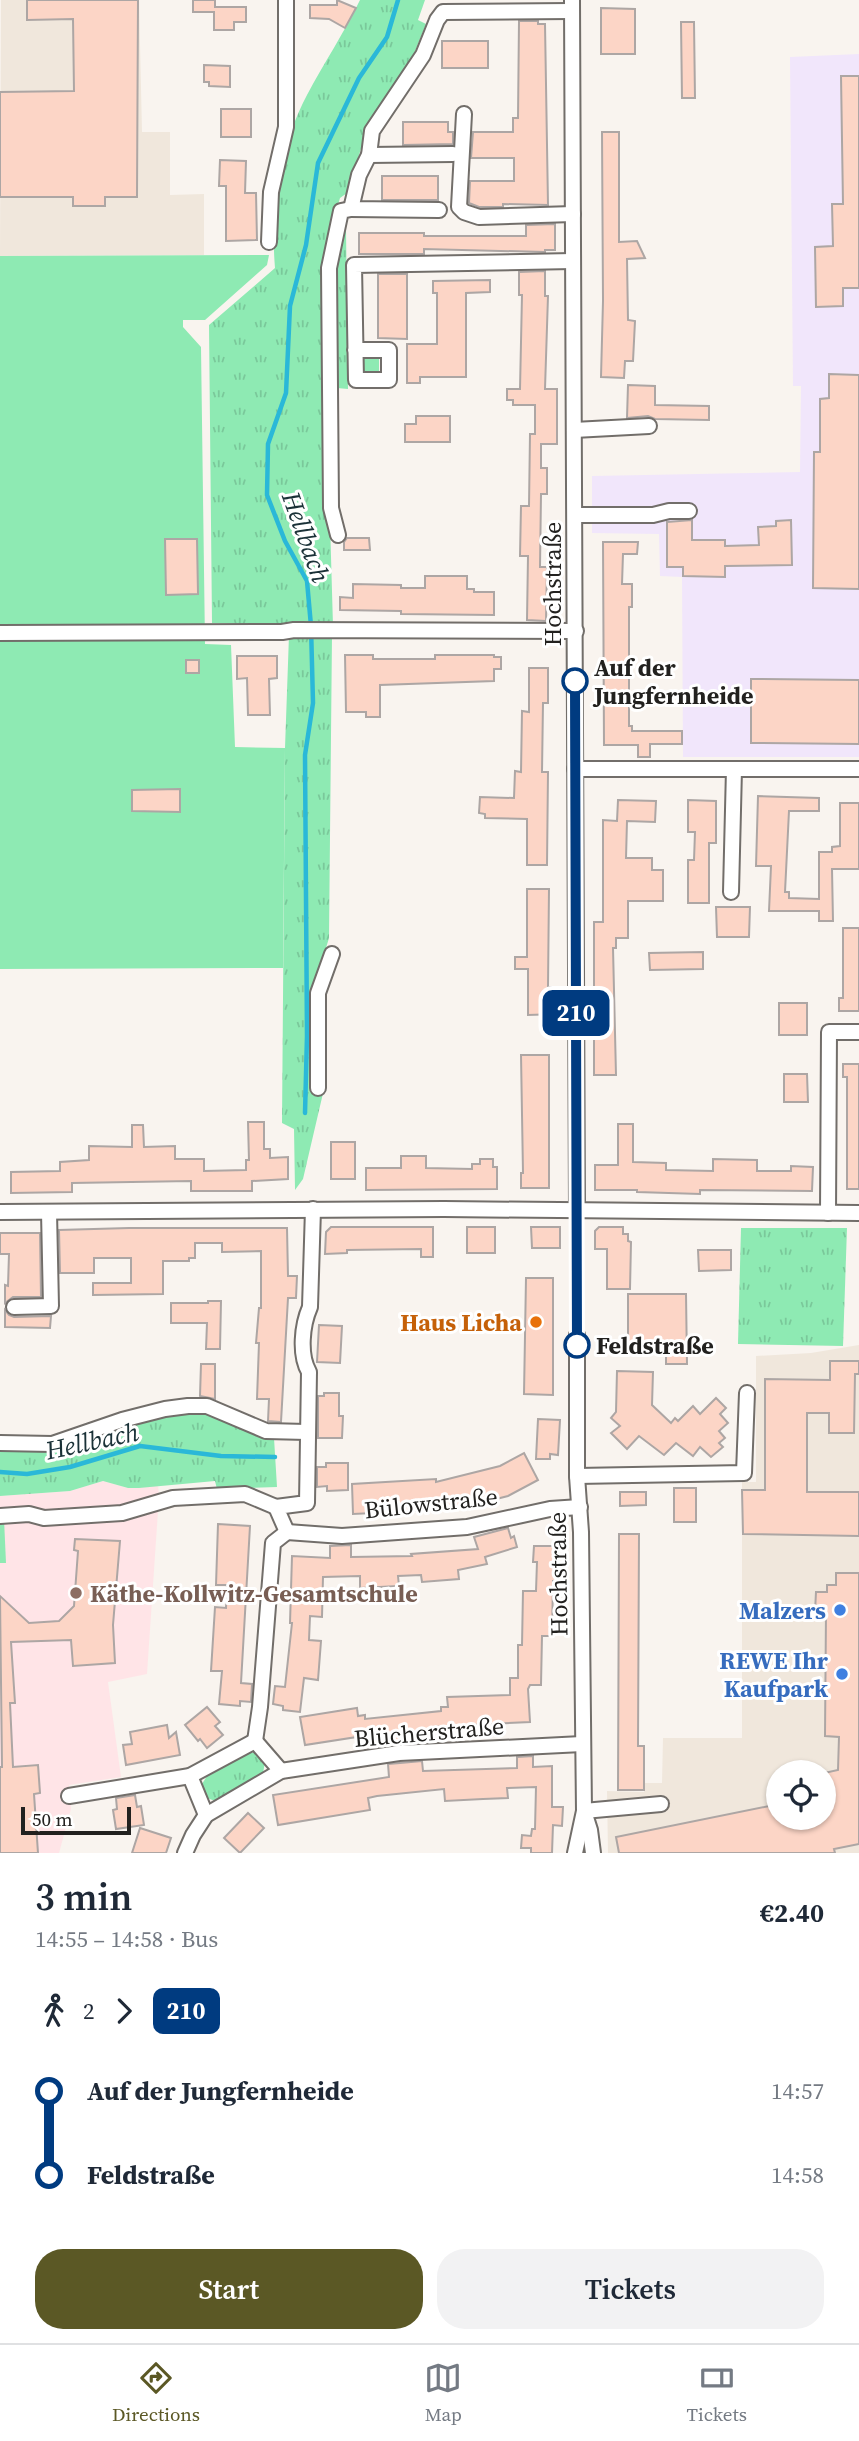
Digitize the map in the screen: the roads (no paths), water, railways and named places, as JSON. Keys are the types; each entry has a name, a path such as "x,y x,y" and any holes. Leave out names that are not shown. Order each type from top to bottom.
{"street":[{"path":"269,242 271,192 286,127 286,0"},
{"path":"351,209 359,175 369,155 372,131 423,55 443,12 572,6"},
{"name":"Hochstraße","path":"572,6 577,1210"},
{"path":"464,114 459,206 464,212 479,217 573,214"},
{"path":"369,155 453,154"},
{"path":"338,535 331,508 329,268 341,211 439,210"},
{"path":"355,350 354,265 573,261"},
{"path":"574,430 649,426"},
{"path":"575,515 653,515 668,511 689,511"},
{"path":"0,633 576,631"},
{"path":"575,769 859,769"},
{"path":"731,892 734,769"},
{"path":"318,1087 318,993 332,954"},
{"path":"828,1213 830,1032 859,1032"},
{"path":"0,1516 29,1514 44,1518 122,1513 173,1498 245,1494 276,1507 307,1503 309,1372 304,1363 304,1321 310,1307 313,1209"},
{"path":"0,1212 313,1209 859,1213"},
{"path":"14,1307 51,1306 49,1212"},
{"name":"Hochstraße","path":"575,1853 584,1811 577,1335"},
{"path":"577,1476 744,1473 747,1393"},
{"path":"0,1443 52,1444 122,1420 188,1406 206,1406 266,1431 307,1432"},
{"path":"276,1507 287,1532 273,1543 255,1741 281,1771"},
{"name":"Bülowstraße","path":"287,1532 342,1536 467,1527 550,1508 580,1507"},
{"path":"69,1796 190,1776 255,1741"},
{"name":"Blücherstraße","path":"206,1815 281,1771 399,1753 582,1744"},
{"path":"185,1853 206,1815 190,1776"},
{"path":"584,1811 661,1804"},
{"name":"Hochstraße","path":"584,1811 593,1853"}],"waterway":[{"name":"Hellbach","path":"305,1113 305,755 313,703 311,626 307,581 285,541 267,495 268,444 286,393 290,306 306,245 318,163 359,78 387,37 398,0"},
{"name":"Hellbach","path":"0,1472 27,1474 70,1467 140,1446 221,1456 275,1457"}],"place":[{"name":"Auf der Jungfernheide","path":"575,681"},
{"name":"Haus Licha","path":"536,1322"},
{"name":"Feldstraße","path":"577,1345"},
{"name":"Käthe-Kollwitz-Gesamtschule","path":"76,1593"},
{"name":"Malzers","path":"840,1610"},
{"name":"REWE Ihr Kaufpark","path":"842,1674"}]}
